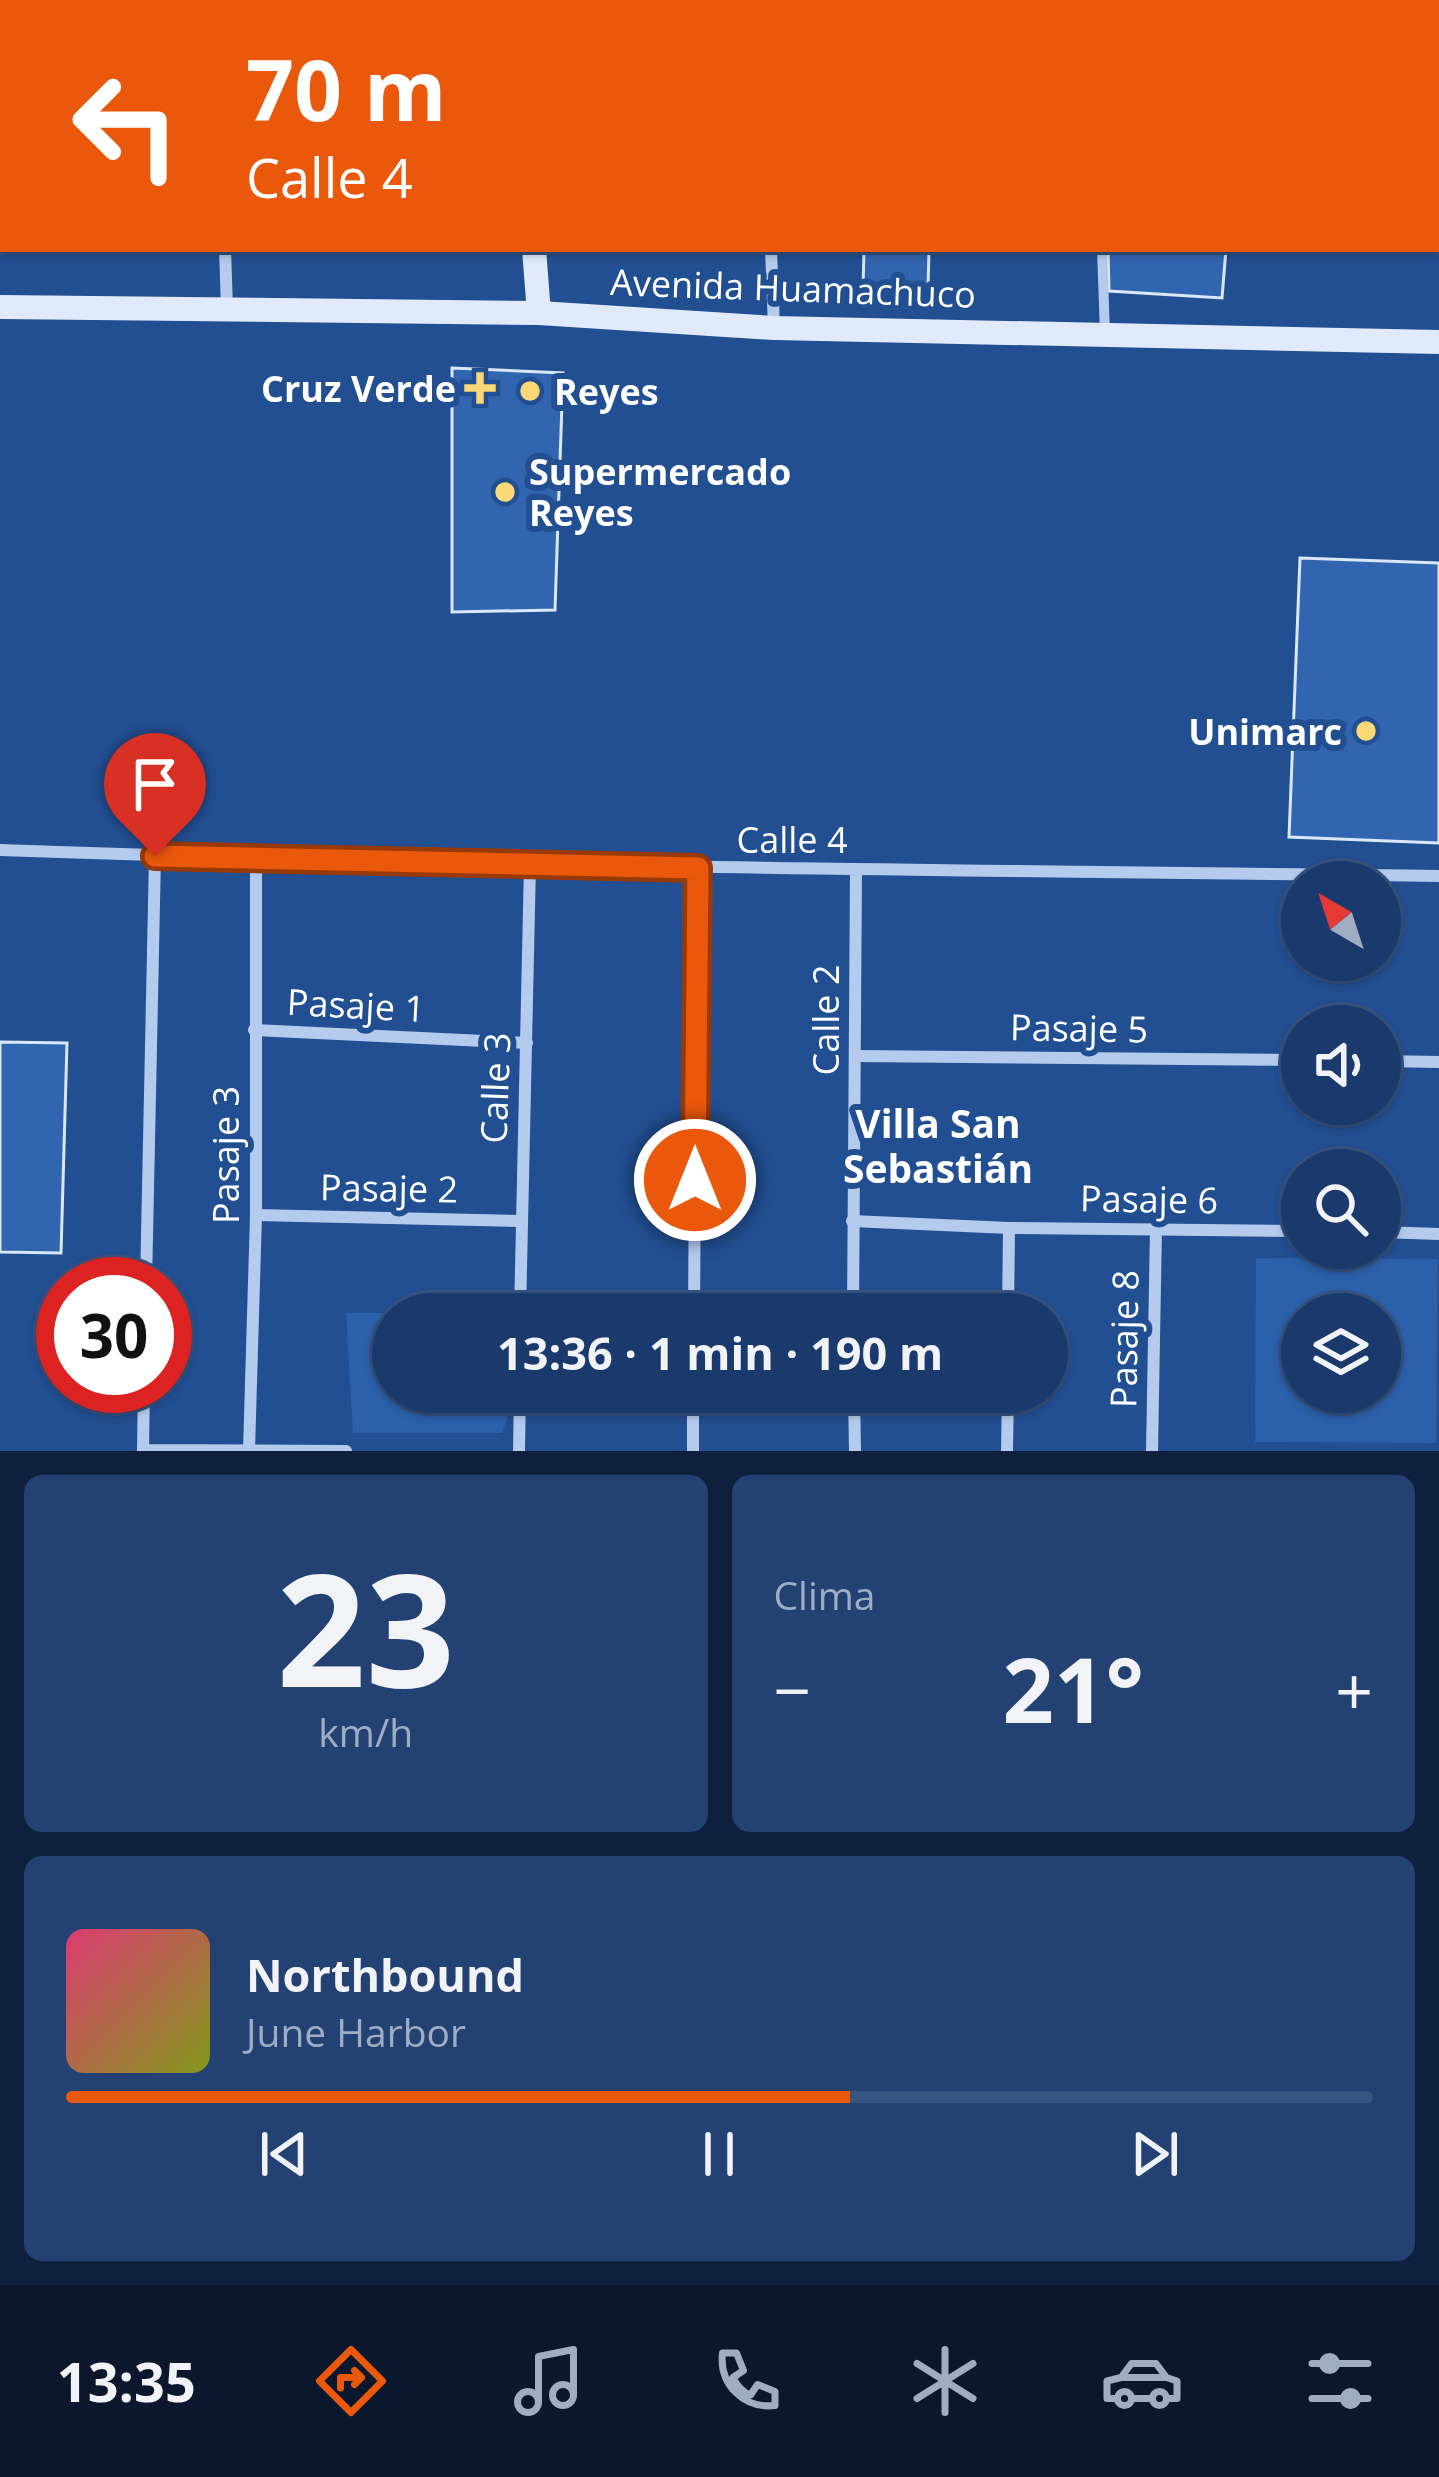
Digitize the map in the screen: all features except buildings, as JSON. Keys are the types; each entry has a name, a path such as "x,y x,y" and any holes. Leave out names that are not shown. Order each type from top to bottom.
{"main road":[{"path":"534,252 539,313"},
{"name":"Avenida Huamachuco","path":"0,307 539,313 774,328 1439,342"}],"street":[{"path":"225,252 227,310"},
{"path":"771,252 774,328"},
{"path":"1102,252 1105,334"},
{"name":"Calle 4","path":"0,850 698,868 1439,876"},
{"path":"147,1257 155,856"},
{"name":"Pasaje 3","path":"249,1450 256,1215 256,860"},
{"name":"Calle 3","path":"520,1293 530,864"},
{"path":"694,1293 698,868"},
{"name":"Calle 2","path":"854,1293 856,869"},
{"name":"Pasaje 1","path":"254,1030 526,1043"},
{"name":"Pasaje 5","path":"856,1056 1281,1060"},
{"path":"1401,1061 1439,1062"},
{"name":"Pasaje 2","path":"256,1215 520,1221"},
{"name":"Pasaje 6","path":"852,1220 1009,1228 1281,1231"},
{"path":"1008,1293 1009,1228"},
{"name":"Pasaje 8","path":"1152,1451 1156,1228"},
{"path":"1401,1233 1439,1234"},
{"path":"144,1413 143,1450 346,1451"},
{"path":"520,1413 520,1451"},
{"path":"693,1413 693,1451"},
{"path":"854,1413 855,1451"},
{"path":"1007,1451 1008,1413"}],"shaded area":[{"path":"1256,1258 1281,1258 1281,1269 1401,1269 1401,1259 1438,1259 1436,1443 1255,1442"},
{"path":"346,1313 372,1313 372,1413 507,1413 502,1433 353,1433"}],"place":[{"name":"Cruz Verde","path":"480,388"},
{"name":"Reyes","path":"530,391"},
{"name":"Supermercado Reyes","path":"505,492"},
{"name":"Unimarc","path":"1366,731"}],"district":[{"name":"Villa San Sebastián","path":"938,1144"}],"route":[{"path":"155,856 698,868 695,1180"}]}
